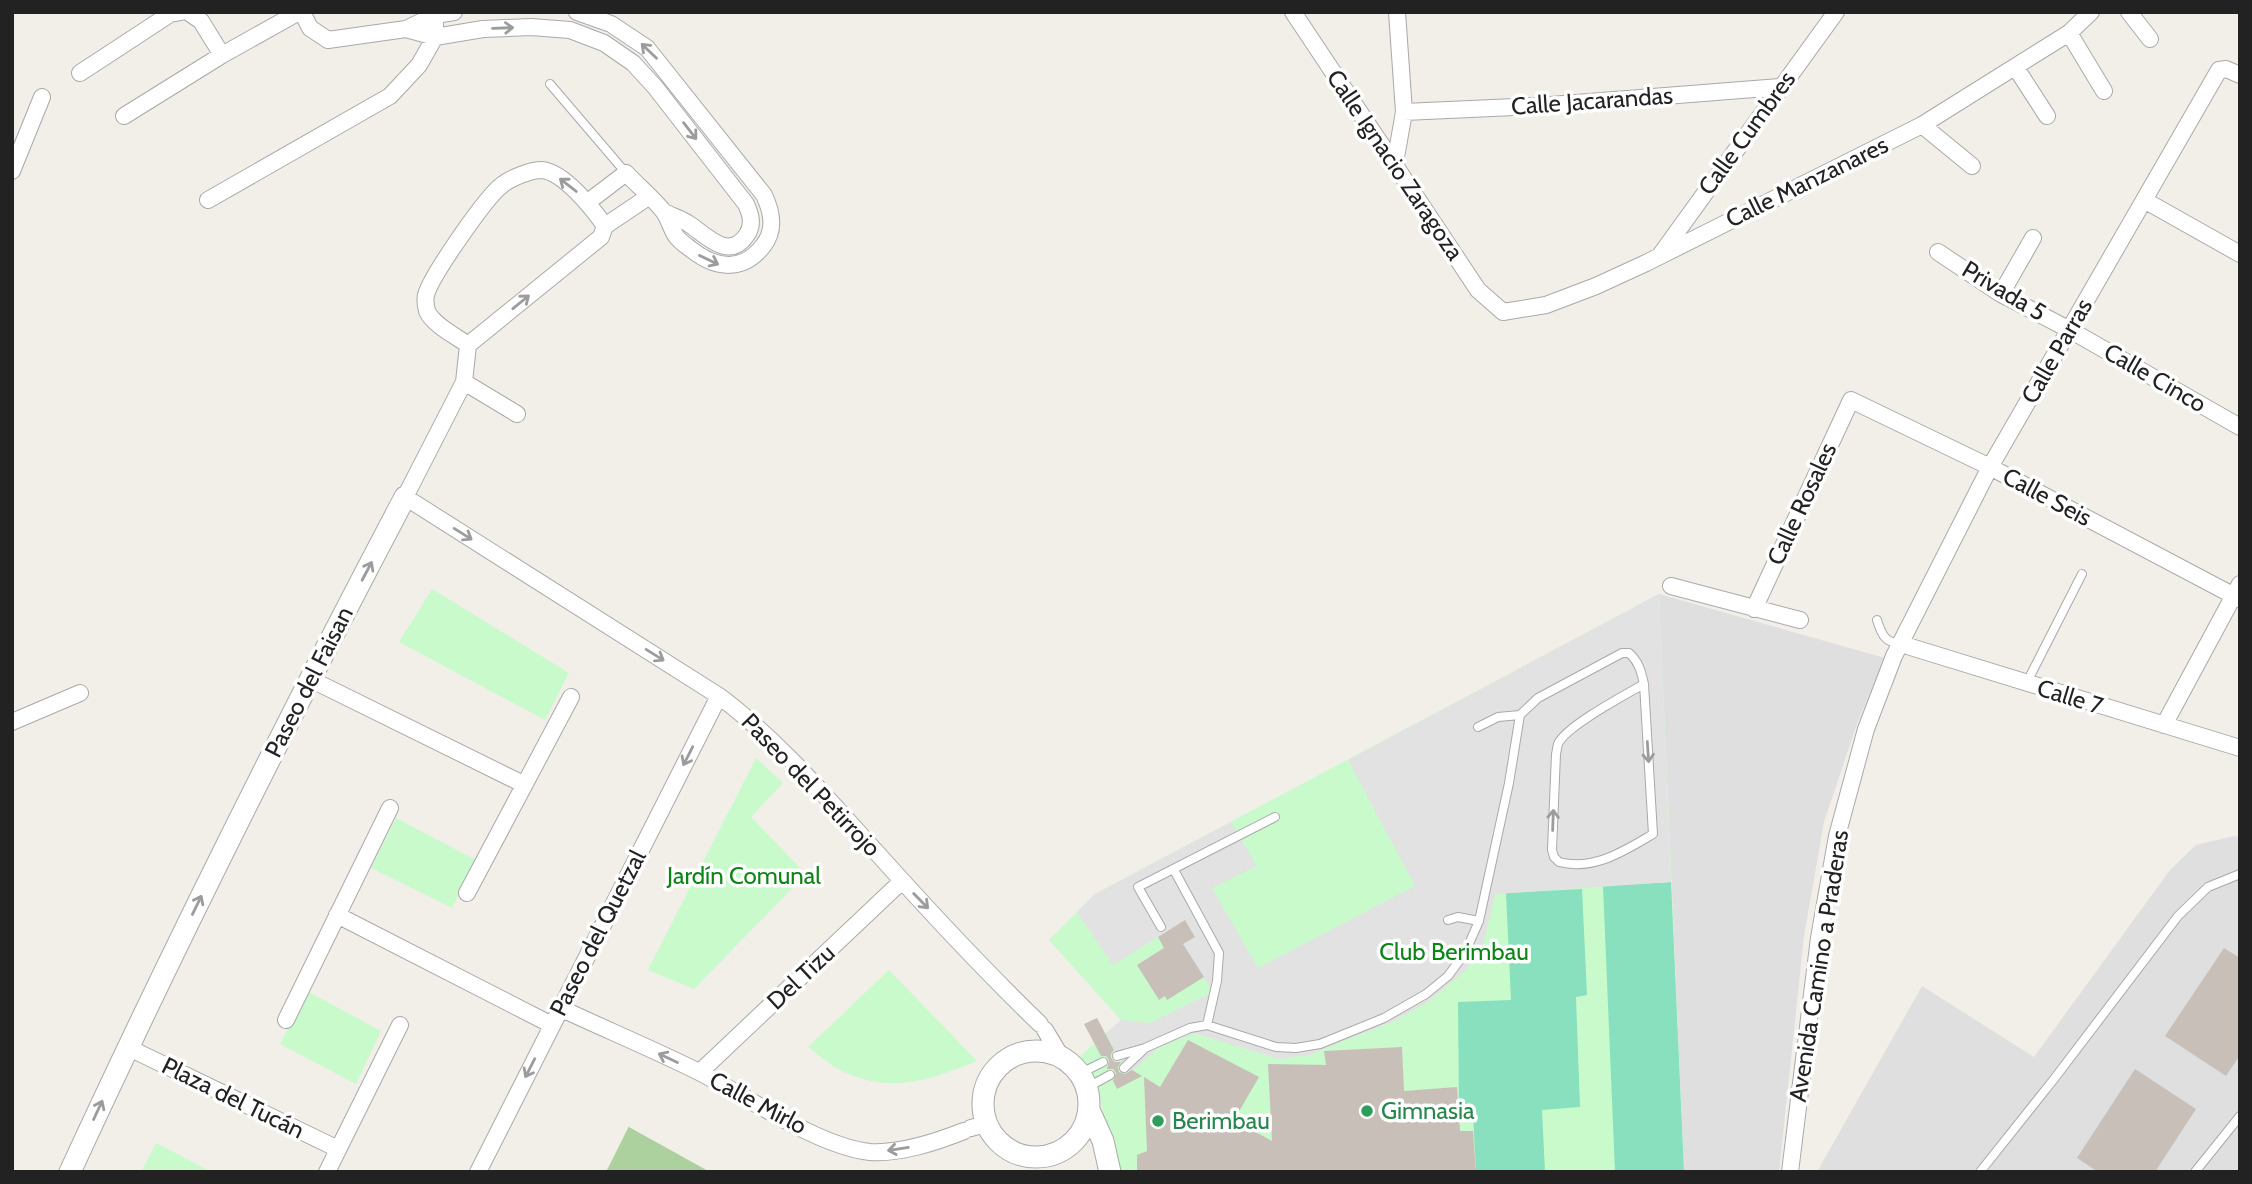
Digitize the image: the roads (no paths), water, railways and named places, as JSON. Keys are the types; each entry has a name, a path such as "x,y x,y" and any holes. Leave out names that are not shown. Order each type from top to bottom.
{"street":[{"path":"80,73 170,14 181,12"},
{"path":"188,12 201,21 222,55"},
{"path":"124,116 222,55 300,12 310,28 328,40 406,29 435,15 454,12"},
{"path":"577,12 611,24 647,48 764,195 772,212 771,230 764,246 750,258 735,265 720,265 706,261 677,238 664,212 626,173 588,202"},
{"name":"Calle Ignacio Zaragoza","path":"1293,12 1478,290 1503,312"},
{"path":"1395,163 1404,112 1397,12"},
{"name":"Calle Cumbres","path":"1660,255 1836,12"},
{"name":"Calle Manzanares","path":"1503,312 1546,305 1596,286 1922,125 2069,33 2091,12"},
{"path":"2129,12 2150,39"},
{"path":"208,200 390,96 419,65 435,37 435,15"},
{"path":"406,29 435,37 483,29 531,27 570,30 604,43 633,63 655,87 746,204 751,217 751,229 743,240 728,246 714,243 688,222 664,212"},
{"path":"2069,33 2104,91"},
{"path":"2016,68 2047,116"},
{"name":"Calle Parras","path":"1901,644 1990,467 2144,200 2220,70 2233,72"},
{"name":"Calle Jacarandas","path":"1404,112 1552,105 1780,87"},
{"path":"12,171 42,97"},
{"path":"1922,125 1972,166"},
{"path":"603,231 588,202 562,180 544,170 528,173 502,184 485,202 433,280 426,296 428,311 436,322 468,345 603,231 648,197"},
{"path":"2144,200 2240,254"},
{"path":"2001,294 2033,238"},
{"name":"Privada 5","path":"1938,252 2001,294 2070,330"},
{"name":"Calle Cinco","path":"2070,330 2240,427"},
{"name":"Paseo del Faisan","path":"70,1172 127,1047 310,679 464,382 468,345"},
{"path":"464,382 516,414"},
{"name":"Calle Seis","path":"1851,400 2238,593"},
{"name":"Calle Rosales","path":"1754,609 1851,400"},
{"name":"Paseo del Petirrojo","path":"405,497 719,695 748,717 784,751 902,881 1042,1027 1060,1055"},
{"path":"1671,586 1800,620"},
{"path":"2164,725 2238,593"},
{"name":"Calle 7","path":"1901,644 2240,748"},
{"name":"Avenida Camino a Praderas","path":"1790,1172 1819,938 1837,836 1866,729 1901,644"},
{"path":"310,679 523,784"},
{"path":"12,722 80,693"},
{"name":"Paseo del Quetzal","path":"478,1172 719,695"},
{"path":"467,893 571,697"},
{"path":"286,1020 390,808"},
{"name":"Del Tizu","path":"700,1073 902,881"},
{"path":"338,915 552,1025"},
{"name":"Calle Mirlo","path":"560,1008 700,1073 799,1126 845,1146 871,1152 927,1143 974,1128"},
{"path":"327,1172 400,1025"},
{"name":"Plaza del Tucán","path":"127,1047 338,1149"},
{"path":"1090,1112 1082,1132 1068,1147 1049,1156 1028,1157 1008,1150 974,1128 986,1084 997,1067 1018,1053 1041,1050 1060,1055 1084,1080 1090,1112 1103,1140 1110,1172"}],"lane":[{"path":"551,84 626,173"},
{"path":"2026,684 2081,574"},
{"path":"1877,620 1882,635 1888,642 1901,644"},
{"path":"1117,1056 1145,1048 1190,1028 1207,1026 1276,1047 1296,1048 1320,1044 1384,1018 1426,994 1448,975 1465,953 1479,921 1509,783 1520,715 1538,698 1622,653 1629,653 1634,657 1640,666 1644,684 1653,834 1608,859 1588,863 1559,862 1552,850 1558,742 1598,711 1644,684"},
{"path":"1479,727 1498,717 1520,715"},
{"path":"1161,927 1138,887 1275,817"},
{"path":"1174,870 1219,953 1217,981 1207,1026"},
{"path":"1980,1172 2178,916 2208,887 2240,874"},
{"path":"1448,920 1458,917 1479,921"},
{"path":"1124,1068 1145,1048"},
{"path":"1084,1080 1104,1062"},
{"path":"1084,1080 1110,1075"},
{"path":"2194,1172 2240,1116"}],"place":[{"name":"Gimnasia","path":"1367,1111"},
{"name":"Berimbau","path":"1158,1121"}],"park label":[{"name":"Jardín Comunal","path":"744,876"},
{"name":"Club Berimbau","path":"1454,952"}]}
